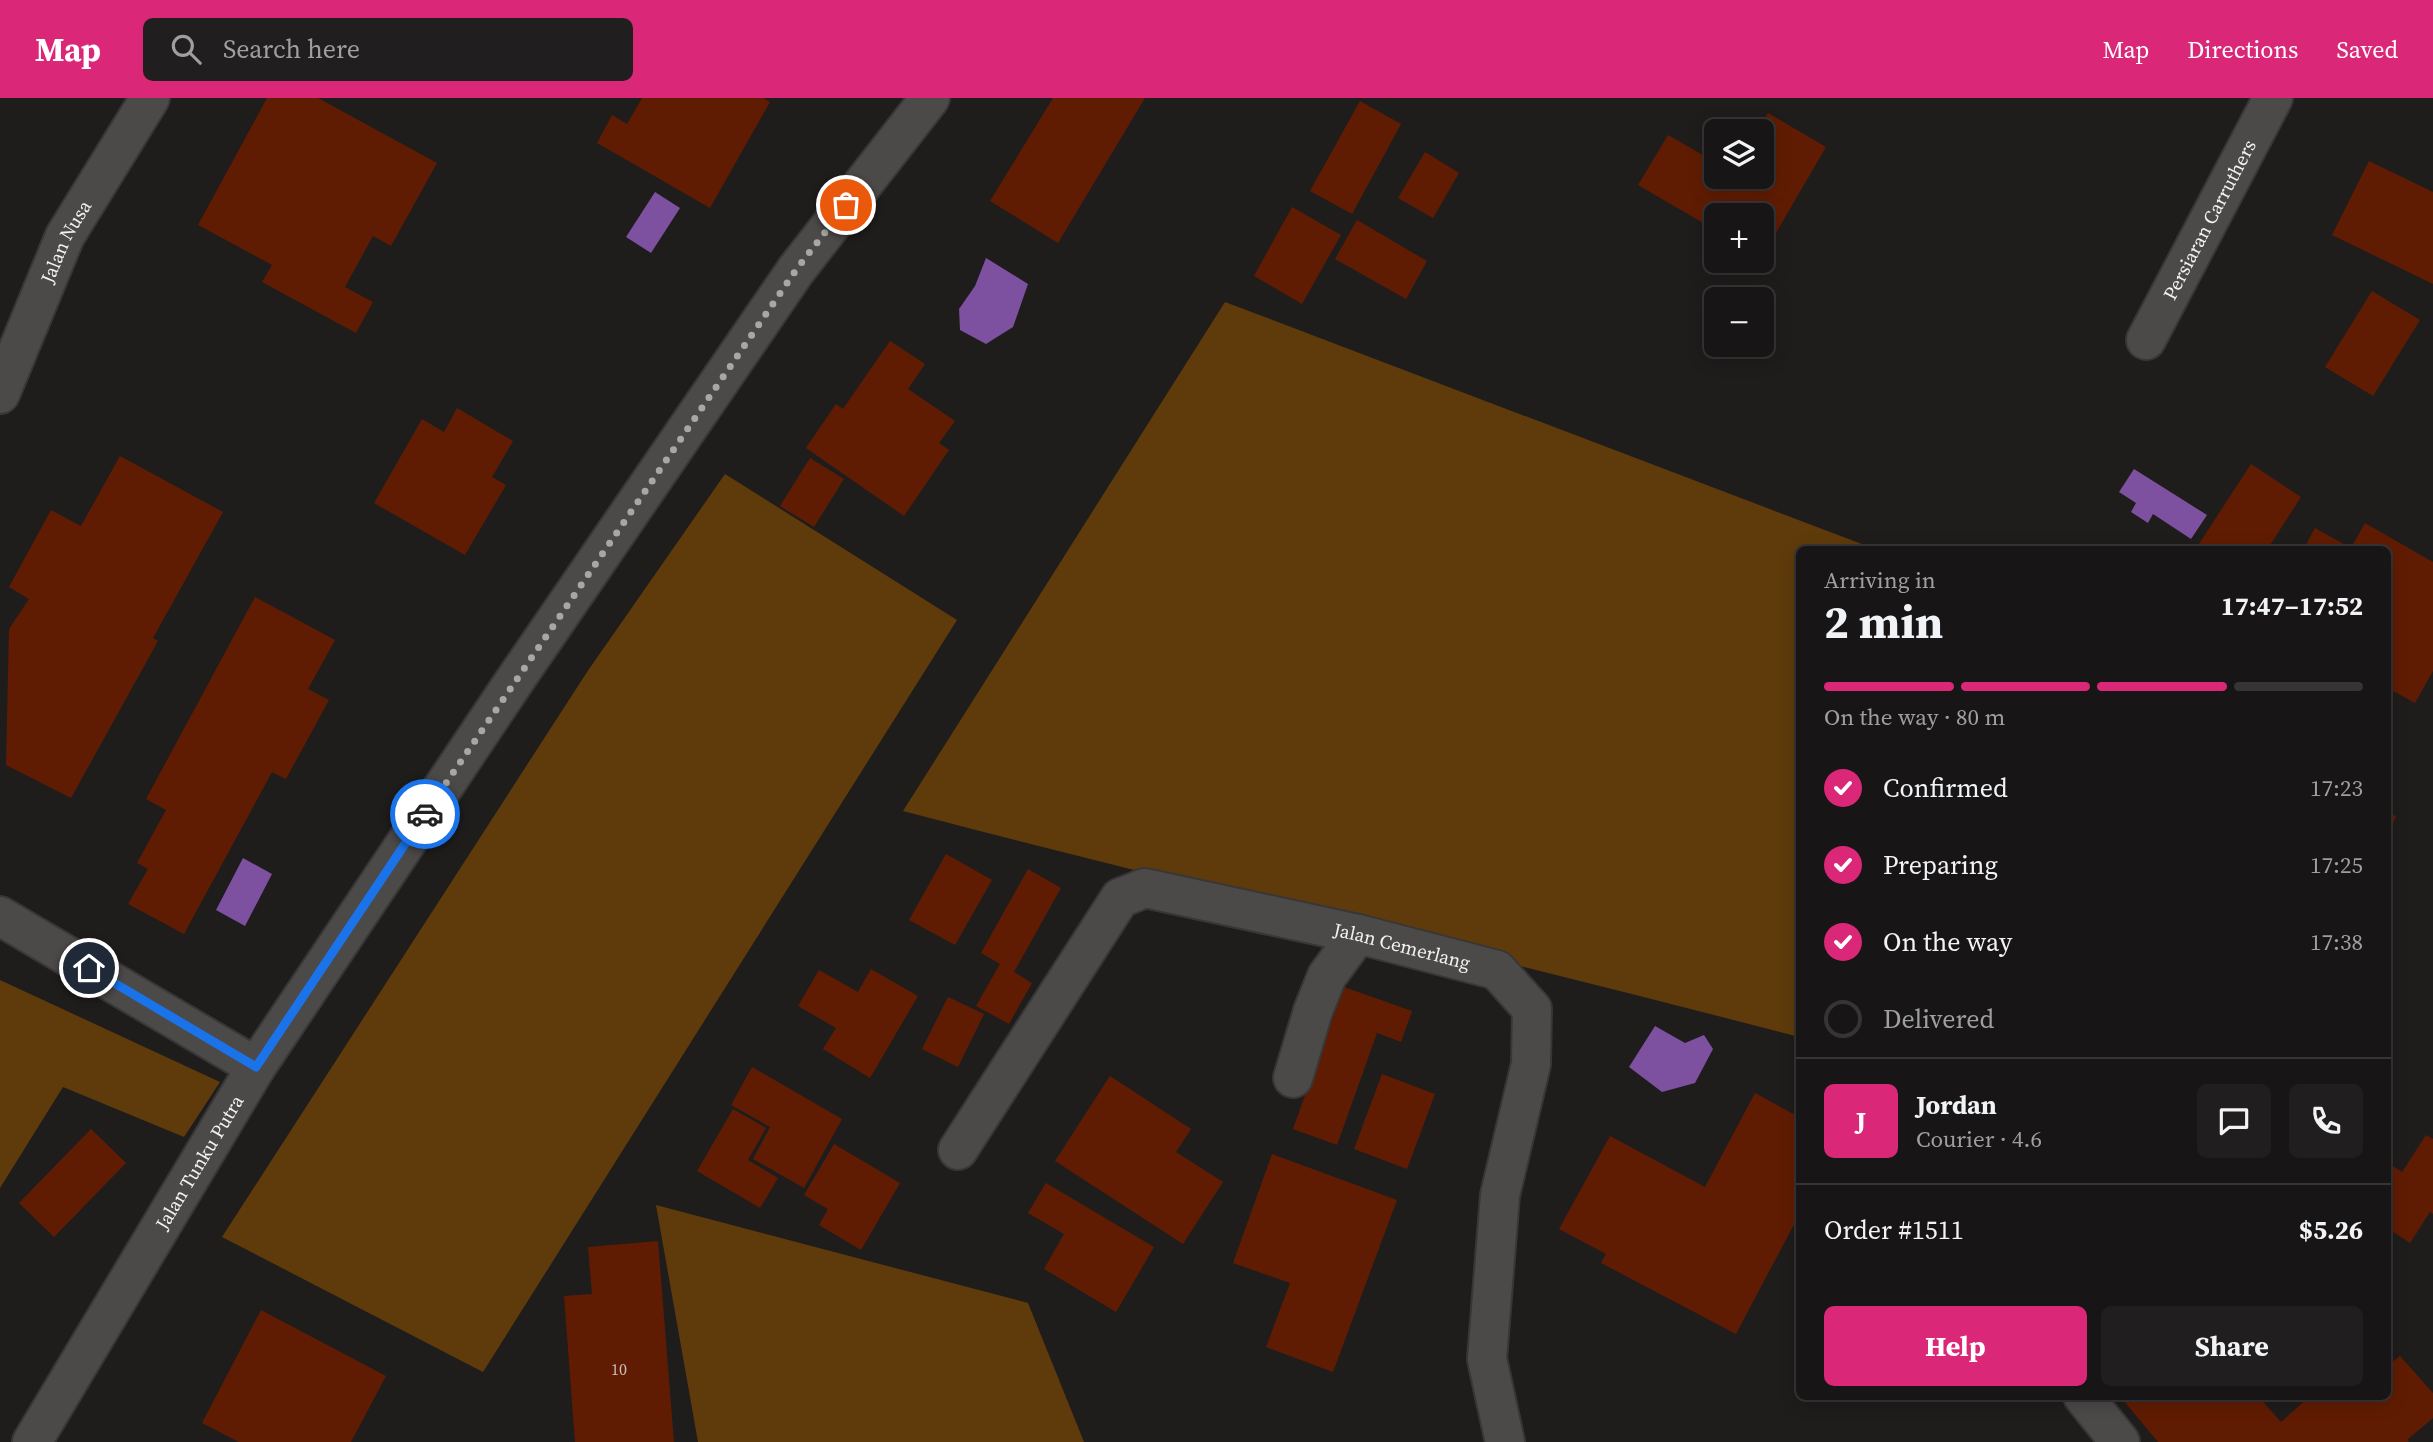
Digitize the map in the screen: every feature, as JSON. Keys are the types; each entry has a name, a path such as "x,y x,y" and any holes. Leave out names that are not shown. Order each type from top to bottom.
{"street":[{"name":"Jalan Nusa","path":"0,394 65,236 150,98"},
{"name":"Jalan Tunku Putra","path":"32,1442 256,1067 513,683 796,270 930,98"},
{"name":"Persiaran Carruthers","path":"2146,340 2273,98"},
{"name":"Jalan Cemerlang","path":"958,1150 1120,898 1145,888 1358,934 1497,970 1532,1009 1531,1064 1500,1195 1487,1359 1505,1442"},
{"path":"0,916 256,1067"},
{"path":"1293,1078 1313,1011 1327,976 1358,934"},
{"path":"2086,1400 2120,1442"}],"shaded area":[{"path":"655,192 680,208 651,253 626,237"},
{"path":"986,258 1028,284 1013,327 986,344 960,330 959,309 975,286"},
{"path":"1225,302 1867,546 1796,546 1796,1036 903,811"},
{"path":"2134,469 2207,515 2191,539 2153,514 2148,523 2131,512 2136,503 2119,492"},
{"path":"725,474 957,620 483,1372 222,1237 587,672"},
{"path":"243,858 272,874 245,926 216,910"},
{"path":"0,980 220,1082 184,1137 63,1087 0,1188"},
{"path":"1655,1026 1685,1043 1704,1035 1713,1049 1695,1083 1662,1092 1629,1067"},
{"path":"656,1205 1028,1303 1084,1442 698,1442"}],"building":[{"path":"267,98 318,98 437,163 391,246 373,236 345,287 373,302 356,333 262,282 272,265 198,225"},
{"path":"642,98 763,98 770,102 710,208 597,143 612,115 627,124"},
{"path":"1053,98 1145,98 1058,243 990,201"},
{"path":"1360,101 1401,124 1352,214 1310,191"},
{"path":"1768,113 1826,147 1774,236 1774,203 1704,203 1704,223 1638,185 1668,135 1704,156 1704,189 1774,189 1774,119 1765,119"},
{"path":"1425,152 1459,173 1433,218 1398,198"},
{"path":"2369,161 2433,192 2433,284 2332,235"},
{"path":"1292,207 1341,235 1302,304 1254,276"},
{"path":"1357,220 1427,261 1406,299 1335,259"},
{"path":"2372,291 2420,320 2373,396 2325,367"},
{"path":"890,341 925,364 908,389 955,421 939,443 949,450 904,516 806,448 836,404 843,409"},
{"path":"457,408 513,441 492,477 506,485 465,555 374,503 422,419 444,432"},
{"path":"120,456 223,512 153,638 158,641 71,798 6,765 9,629 29,599 9,587 51,510 81,526"},
{"path":"810,458 844,479 814,527 780,506"},
{"path":"2251,464 2301,497 2270,546 2198,546"},
{"path":"2365,523 2433,562 2433,671 2415,703 2393,691 2391,695 2391,546 2352,546"},
{"path":"2315,528 2347,546 2305,546"},
{"path":"255,597 335,640 308,689 329,700 286,779 272,772 184,934 128,904 148,869 137,863 166,810 146,799"},
{"path":"2391,814 2396,816 2391,829"},
{"path":"946,854 992,880 955,945 909,920"},
{"path":"1028,869 1061,888 1014,972 1032,983 1009,1024 976,1006 1000,964 981,953"},
{"path":"871,969 918,996 870,1078 823,1049 836,1028 798,1006 819,970 858,992"},
{"path":"1344,987 1412,1011 1401,1042 1377,1033 1337,1145 1293,1129"},
{"path":"948,997 984,1014 958,1067 922,1049"},
{"path":"752,1067 842,1119 804,1188 753,1159 770,1127 731,1105"},
{"path":"1382,1074 1435,1094 1407,1169 1354,1149"},
{"path":"1110,1076 1191,1129 1176,1152 1223,1182 1183,1244 1055,1161"},
{"path":"1755,1093 1796,1115 1796,1221 1736,1334 1601,1263 1606,1254 1559,1229 1610,1136 1705,1187"},
{"path":"733,1109 766,1128 748,1160 778,1178 760,1208 697,1171"},
{"path":"91,1129 126,1163 54,1237 19,1203"},
{"path":"2426,1135 2433,1139 2433,1214 2430,1212 2410,1243 2391,1231 2391,1165 2402,1172"},
{"path":"834,1144 900,1183 861,1250 819,1225 828,1209 804,1195"},
{"path":"1272,1154 1397,1200 1333,1372 1266,1347 1290,1283 1233,1263"},
{"path":"1046,1183 1154,1247 1116,1312 1044,1269 1064,1234 1028,1213"},
{"path":"658,1241 674,1442 575,1442 564,1296 592,1294 588,1247"},
{"path":"261,1310 386,1376 351,1442 239,1442 202,1423"},
{"path":"2400,1356 2433,1393 2433,1418 2407,1440 2409,1442 2158,1442 2123,1400 2262,1400 2281,1422 2306,1400 2391,1400 2391,1363"}],"way so far":[{"path":"425,814 796,270 846,205"}],"route":[{"path":"89,968 256,1067 425,814"}]}
